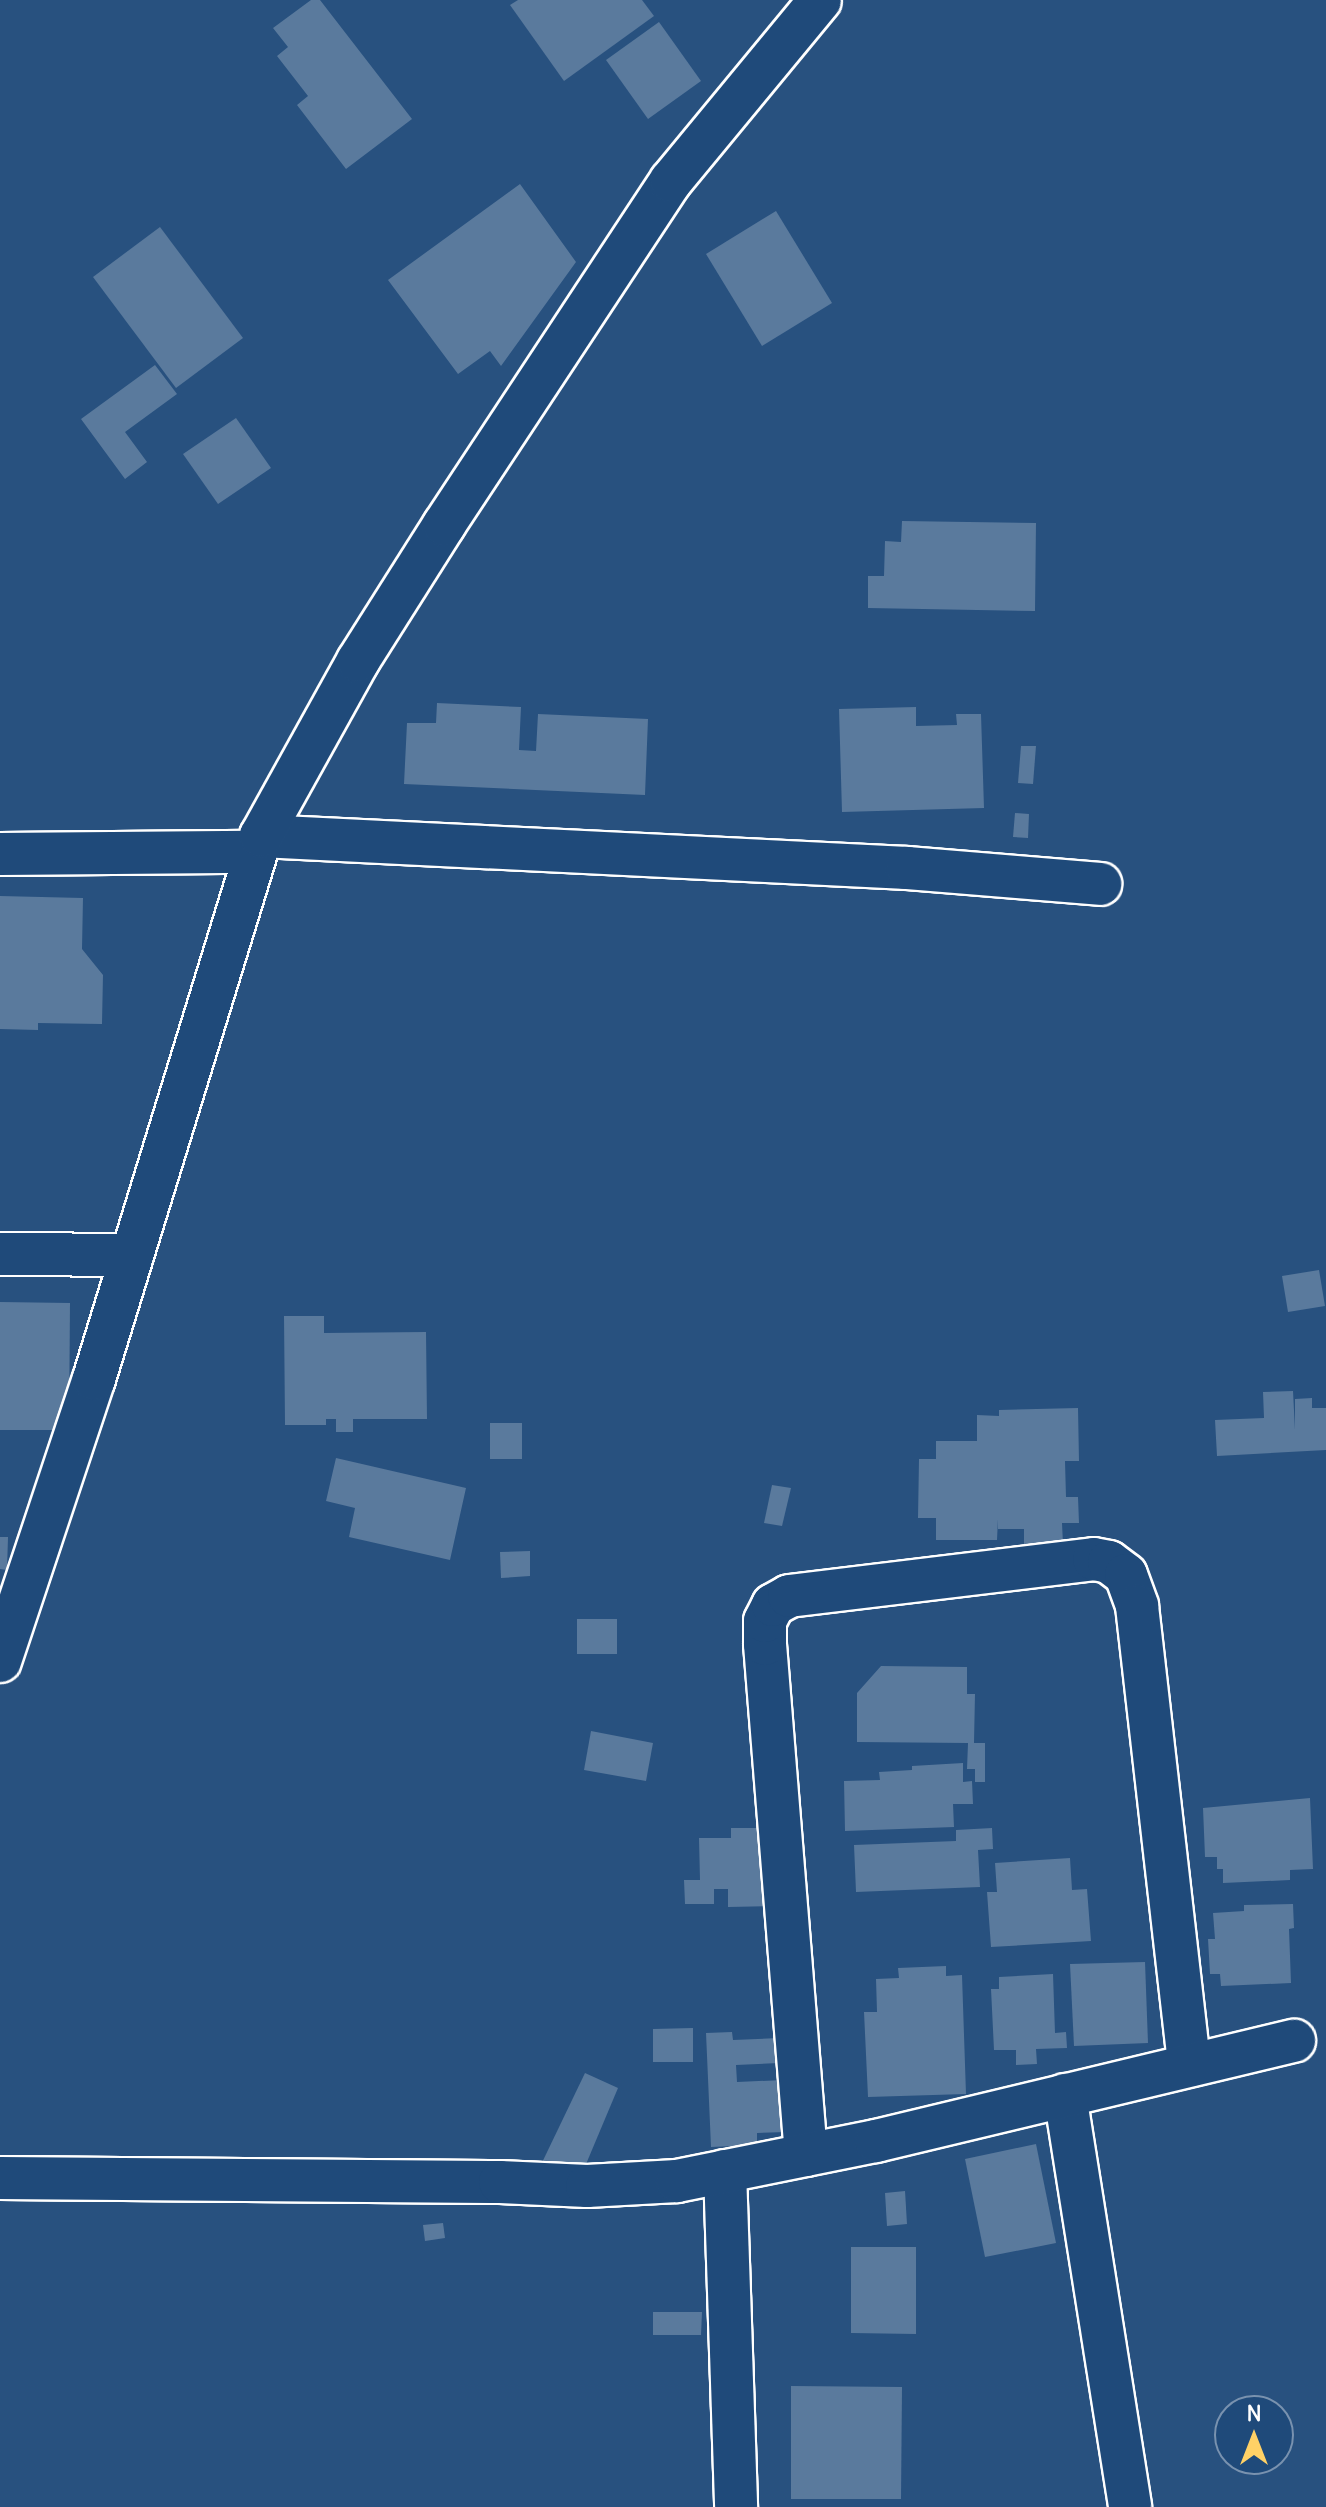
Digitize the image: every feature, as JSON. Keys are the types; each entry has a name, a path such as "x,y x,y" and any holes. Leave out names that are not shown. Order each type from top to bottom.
{"street":[{"path":"0,1661 13,1584 132,1255 257,844 358,661 671,181 820,0"},
{"path":"0,854 257,844 907,868 1100,884"},
{"path":"0,1254 132,1255"},
{"path":"806,2155 765,1644 765,1621 773,1605 789,1596 1094,1559 1109,1562 1126,1575 1137,1606 1189,2065"},
{"path":"0,2178 500,2182 587,2186 677,2181 806,2155 1294,2041"},
{"path":"1065,2095 1130,2507"},
{"path":"725,2171 736,2507"}],"building":[{"path":"311,0 320,0 412,119 346,169 297,105 308,96 277,56 288,47 273,28"},
{"path":"518,0 642,0 654,16 564,81 510,5"},
{"path":"659,22 701,81 648,119 606,60"},
{"path":"520,184 576,262 501,366 490,351 458,374 388,280"},
{"path":"776,211 832,303 762,346 706,254"},
{"path":"160,227 243,338 176,388 93,277"},
{"path":"155,365 177,394 125,432 147,462 125,479 81,419"},
{"path":"236,418 271,468 218,504 183,454"},
{"path":"902,521 1036,523 1035,611 868,608 868,576 884,576 885,541 901,542"},
{"path":"437,703 521,707 519,750 536,751 538,714 648,719 645,795 404,784 407,723 436,723"},
{"path":"916,707 916,726 957,725 956,714 981,714 984,808 842,812 839,709"},
{"path":"1021,746 1036,746 1033,784 1018,783"},
{"path":"1015,813 1029,814 1028,838 1013,837"},
{"path":"0,896 83,898 82,949 103,975 102,1024 38,1023 38,1030 0,1029"},
{"path":"1319,1270 1325,1306 1288,1312 1282,1276"},
{"path":"0,1302 70,1303 69,1430 0,1430"},
{"path":"284,1316 324,1316 324,1333 426,1332 427,1419 353,1419 353,1432 336,1432 336,1419 326,1419 326,1425 285,1425"},
{"path":"1293,1391 1295,1430 1295,1399 1312,1398 1312,1408 1326,1408 1326,1450 1217,1456 1215,1420 1264,1418 1263,1392"},
{"path":"1078,1408 1079,1461 1065,1461 1066,1497 1078,1497 1079,1523 1062,1523 1063,1544 1024,1546 1024,1529 998,1529 998,1519 997,1540 936,1540 936,1518 918,1518 919,1459 936,1459 936,1441 977,1441 977,1415 999,1416 999,1410"},
{"path":"490,1423 522,1423 522,1459 490,1459"},
{"path":"336,1458 466,1488 450,1560 349,1537 355,1508 326,1501"},
{"path":"772,1485 791,1488 782,1526 764,1523"},
{"path":"0,1537 8,1537 7,1570 0,1569"},
{"path":"530,1551 530,1576 501,1578 500,1552"},
{"path":"577,1619 617,1619 617,1654 577,1654"},
{"path":"881,1666 967,1667 967,1694 975,1694 974,1743 985,1743 985,1782 975,1782 975,1769 967,1769 968,1743 857,1742 857,1693"},
{"path":"591,1731 653,1743 646,1781 584,1770"},
{"path":"963,1763 963,1782 972,1781 973,1804 953,1804 954,1827 845,1831 844,1781 880,1780 879,1772 912,1770 912,1766"},
{"path":"1310,1798 1313,1869 1290,1870 1290,1880 1223,1883 1223,1869 1217,1869 1217,1857 1205,1857 1203,1808"},
{"path":"731,1828 762,1828 780,1906 728,1907 728,1889 714,1889 714,1904 685,1904 684,1880 700,1880 699,1838 731,1838"},
{"path":"992,1828 993,1849 978,1850 980,1887 856,1892 854,1845 956,1841 956,1830"},
{"path":"1070,1858 1072,1890 1087,1889 1091,1941 991,1947 987,1892 997,1892 995,1863"},
{"path":"1293,1904 1294,1928 1289,1929 1291,1983 1221,1986 1220,1974 1210,1974 1208,1939 1215,1939 1213,1913 1244,1911 1244,1905"},
{"path":"1145,1962 1148,2043 1074,2046 1070,1964"},
{"path":"946,1966 946,1976 962,1975 966,2094 868,2097 864,2012 877,2012 876,1979 899,1978 898,1968"},
{"path":"1053,1974 1055,2033 1066,2032 1067,2048 1036,2049 1037,2064 1016,2065 1016,2050 994,2050 991,1989 999,1989 999,1977"},
{"path":"693,2028 693,2062 653,2062 653,2029"},
{"path":"732,2032 733,2040 779,2038 779,2063 736,2065 737,2082 784,2080 787,2132 757,2133 757,2145 711,2147 706,2033"},
{"path":"585,2073 618,2088 581,2176 537,2173"},
{"path":"1036,2144 1056,2243 985,2257 965,2159"},
{"path":"905,2191 907,2224 887,2226 885,2193"},
{"path":"443,2223 445,2238 425,2241 423,2225"},
{"path":"851,2247 916,2247 916,2334 851,2333"},
{"path":"653,2312 702,2312 701,2335 653,2335"},
{"path":"791,2386 902,2387 901,2499 791,2499"}]}
